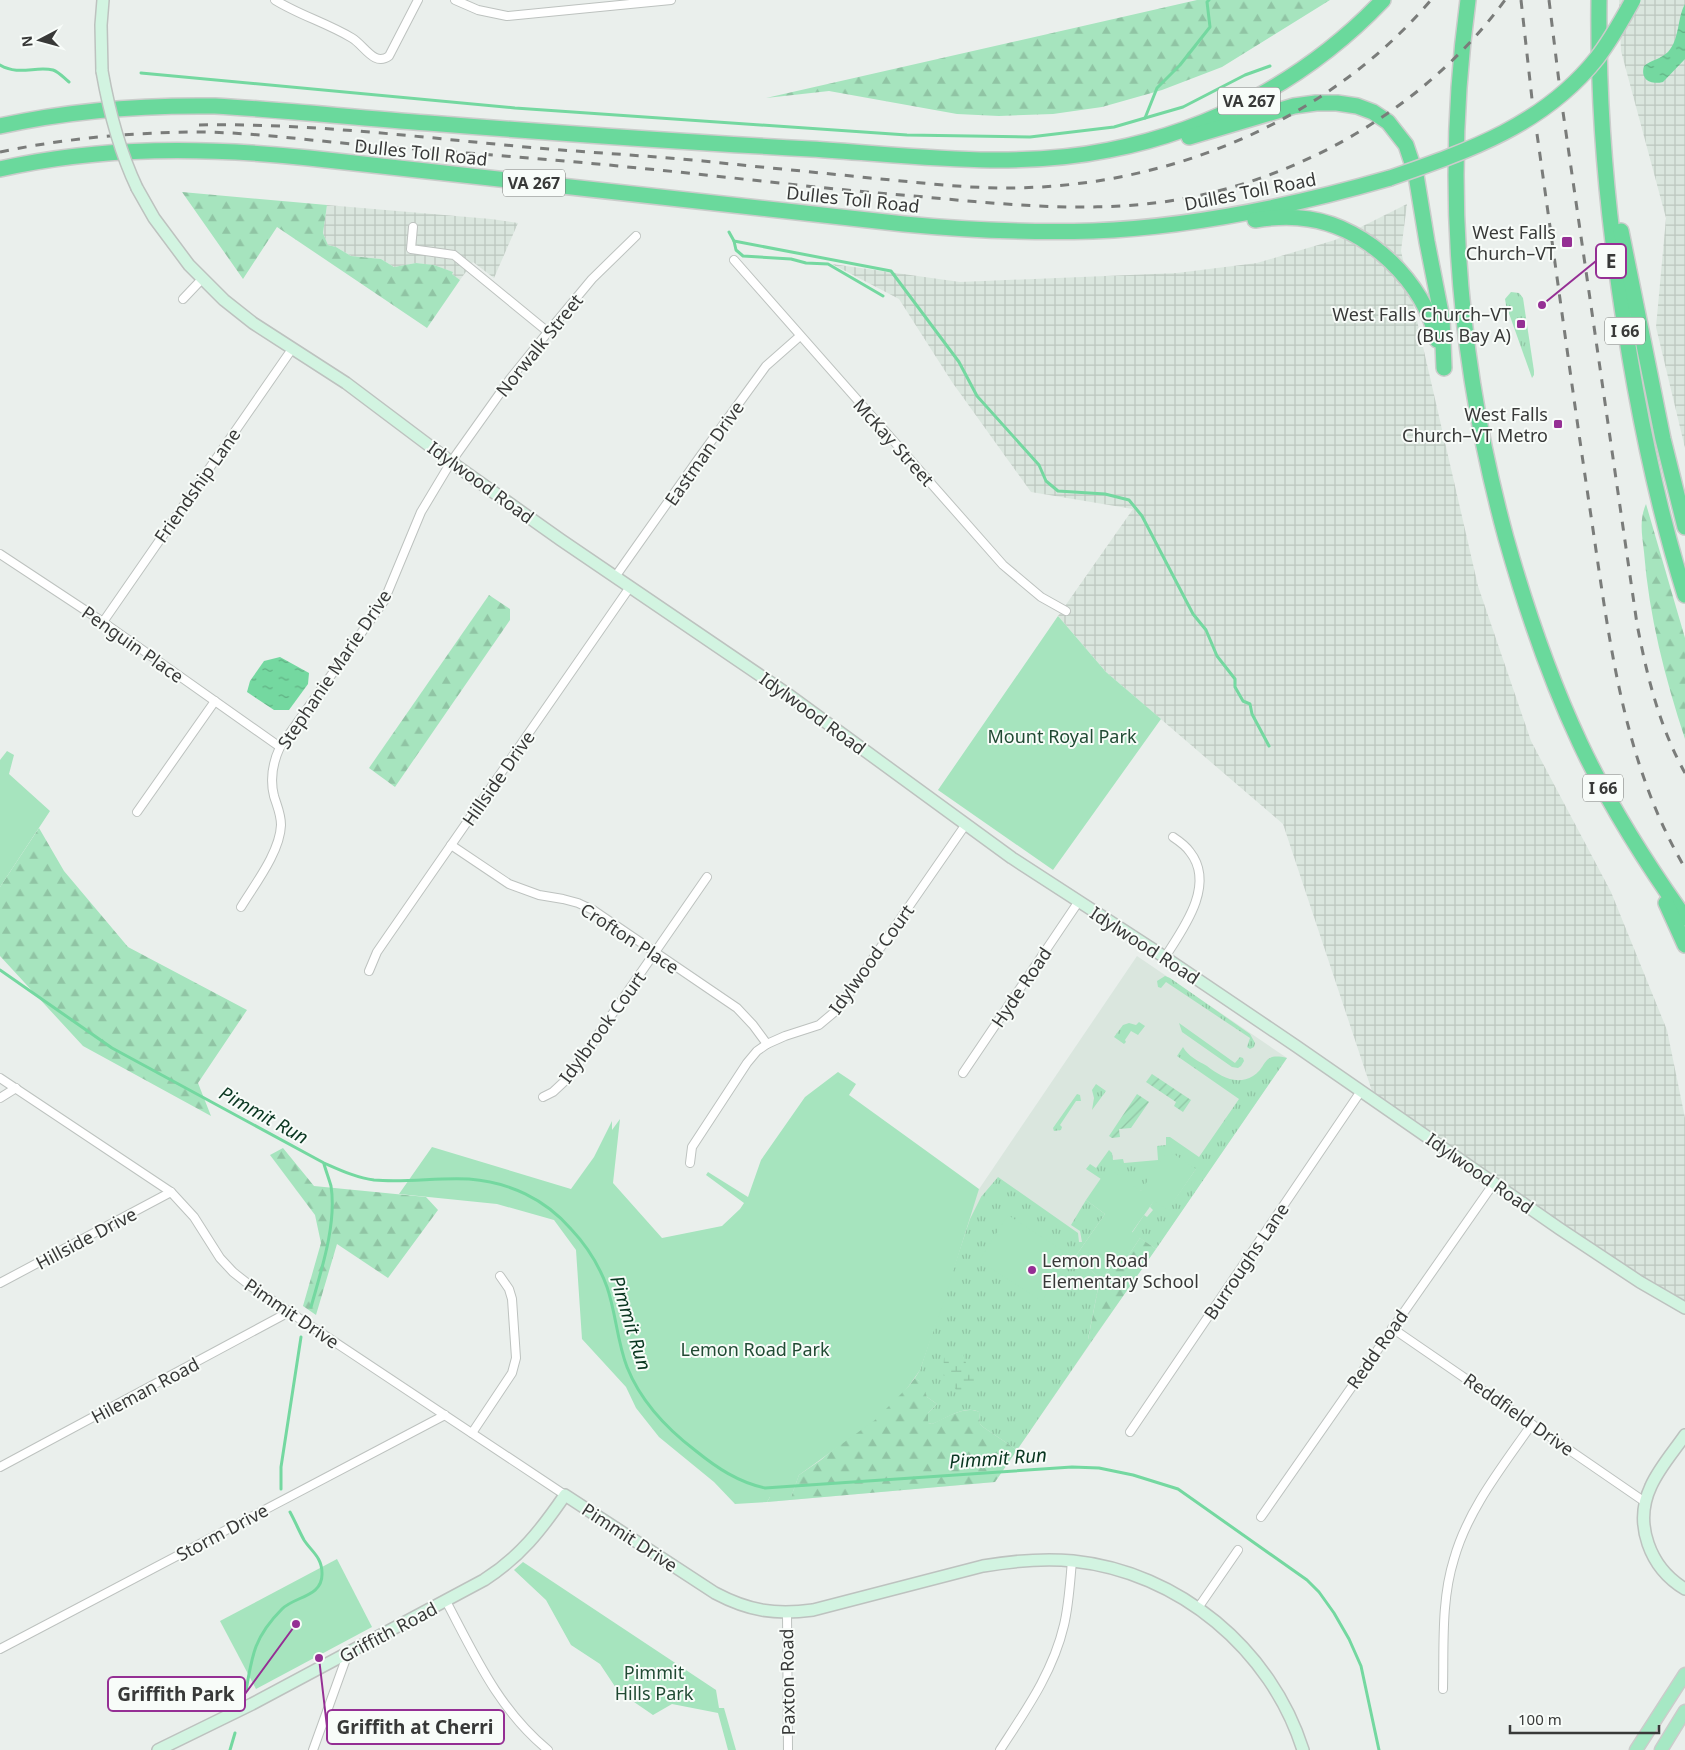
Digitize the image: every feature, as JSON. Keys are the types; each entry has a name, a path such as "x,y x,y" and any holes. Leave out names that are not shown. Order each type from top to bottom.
{"highway":[{"name":"Dulles Toll Road","path":"0,126 61,114 145,106 215,106 481,127 956,158 1034,160 1089,154 1135,144 1183,130 1222,115 1256,98 1318,58 1348,35 1383,0"},
{"name":"I 66","path":"1468,0 1457,122 1456,201 1460,294 1476,409 1487,464 1525,604 1561,700 1602,786 1652,872 1685,918"},
{"name":"I 66","path":"1599,0 1599,61 1603,156 1623,318 1644,436 1662,514 1685,595"},
{"name":"Dulles Toll Road","path":"0,169 44,161 120,152 221,151 301,157 959,229 1094,231 1189,222 1255,211 1332,194 1390,178 1505,133 1535,115 1558,97 1596,58 1633,0"},
{"path":"1599,61 1609,112 1613,180 1618,218 1663,438 1685,527"},
{"path":"1089,154 1157,146 1306,104 1348,104 1373,112 1388,122 1401,137 1413,164 1442,318 1444,368 1432,321 1420,298 1400,271 1369,244 1333,226 1303,218 1266,218 1232,224 1189,222"},
{"path":"1652,872 1685,945"}],"main road":[{"name":"Idylwood Road","path":"103,0 101,25 102,70 107,101 119,145 137,188 172,242 202,279 224,300 253,323 346,383 451,462 630,588 786,693 1012,858 1165,957 1632,1277 1685,1308"},
{"path":"1685,1435 1652,1484 1645,1502 1644,1527 1652,1555 1667,1576 1685,1589"},
{"name":"Griffith Road","path":"158,1750 348,1654 484,1580 519,1554 544,1526 566,1495"},
{"name":"Pimmit Drive","path":"566,1495 715,1593 732,1602 769,1612 787,1613 813,1610 983,1566 1023,1560 1072,1561 1108,1567 1152,1581 1198,1608 1235,1638 1263,1670 1289,1715 1303,1750"},
{"path":"1636,1750 1685,1674"},
{"path":"1661,1750 1685,1711"}],"street":[{"path":"275,0 352,38 374,58 379,60 389,56 418,0"},
{"path":"455,0 478,10 507,16 671,0"},
{"path":"413,226 411,250 454,255 548,332"},
{"name":"Norwalk Street","path":"451,462 510,379 548,332 592,279 636,236"},
{"name":"McKay Street","path":"734,260 1003,565 1041,597 1066,611"},
{"path":"183,300 202,279"},
{"name":"Eastman Drive","path":"615,577 766,366 800,336"},
{"name":"Friendship Lane","path":"103,622 292,348"},
{"name":"Stephanie Marie Drive","path":"241,907 274,853 279,840 281,816 274,796 272,777 276,756 280,747 384,601 421,512 451,462"},
{"name":"Penguin Place","path":"0,554 103,622 280,747"},
{"name":"Hillside Drive","path":"369,971 382,944 630,588"},
{"path":"137,812 215,701"},
{"name":"Idylwood Court","path":"690,1163 692,1147 747,1062 767,1044 819,1025 838,1009 966,824"},
{"path":"1165,957 1182,931 1194,906 1199,880 1196,861 1190,852 1173,837"},
{"name":"Crofton Place","path":"451,844 509,884 539,895 563,898 593,910 656,951 737,1008 753,1024 767,1044"},
{"name":"Idylbrook Court","path":"543,1097 553,1092 568,1078 707,877"},
{"name":"Hyde Road","path":"963,1073 1079,902"},
{"name":"Pimmit Drive","path":"0,1078 172,1192 194,1217 220,1258 233,1272 252,1287 566,1495"},
{"path":"0,1098 16,1088"},
{"name":"Burroughs Lane","path":"1130,1432 1361,1091"},
{"name":"Redd Road","path":"1261,1517 1494,1183"},
{"name":"Hillside Drive","path":"0,1283 172,1192"},
{"path":"472,1433 512,1373 516,1358 512,1299 509,1289 500,1276"},
{"name":"Hileman Road","path":"0,1467 289,1312"},
{"name":"Reddfield Drive","path":"1392,1328 1645,1502"},
{"name":"Storm Drive","path":"0,1649 445,1415"},
{"path":"1443,1688 1445,1608 1453,1560 1469,1521 1488,1488 1532,1424"},
{"path":"1198,1608 1238,1550"},
{"path":"1000,1750 1030,1704 1053,1661 1064,1625 1072,1561"},
{"path":"446,1601 493,1688 526,1732 548,1750"},
{"name":"Paxton Road","path":"787,1613 788,1750"},
{"path":"313,1750 348,1654"}],"shaded area":[{"path":"1619,0 1685,0 1685,448 1656,327 1666,218 1621,51"},
{"path":"1407,204 1401,251 1478,586 1531,741 1611,892 1667,1030 1685,1118 1685,1308 1372,1091 1283,824 1106,672 1058,616 1133,509 1031,492 952,382 899,299 832,264 960,282 1177,273 1257,263 1335,240"},
{"path":"327,205 518,223 494,278 473,262 460,280 452,272 434,265 416,263 394,267 381,259 351,256 336,247 328,245 323,233"},
{"name":"Lemon Road Elementary School","path":"1137,956 1287,1058 995,1482 767,1502"}],"green space":[{"path":"1197,0 1330,0 1222,67 1162,90 1102,107 1053,114 999,116 957,114 829,91 766,98"},
{"path":"182,192 327,205 323,233 328,245 336,247 351,256 381,259 394,267 416,263 434,265 453,272 452,274 460,280 427,328 277,227 243,279"},
{"path":"1511,292 1519,293 1523,298 1534,371 1532,378 1506,305 1505,299"},
{"path":"1646,504 1685,638 1685,739 1665,670 1646,576 1642,516"},
{"path":"489,595 510,609 510,620 395,787 369,768"},
{"name":"Mount Royal Park","path":"1058,616 1106,672 1161,719 1053,870 938,790"},
{"path":"7,751 14,755 9,774 50,811 0,887 0,760"},
{"path":"39,828 64,871 128,947 247,1010 198,1083 211,1116 83,1046 0,956 0,887"},
{"path":"1165,976 1250,1034 1255,1043 1254,1047 1250,1049 1247,1047 1250,1038 1166,982 1161,988 1158,987 1157,981"},
{"path":"1139,1022 1145,1026 1138,1035 1131,1031 1124,1044 1114,1037 1123,1025 1129,1023 1136,1025"},
{"path":"1179,1023 1235,1063 1240,1057 1243,1058 1244,1061 1241,1066 1238,1068 1232,1067 1182,1032"},
{"path":"1183,1047 1197,1060 1217,1073 1234,1080 1247,1079 1253,1076 1266,1061 1273,1057 1287,1058 1156,1249 1132,1233 1144,1215 1147,1217 1153,1210 1150,1207 1154,1200 1168,1209 1196,1169 1141,1191 1101,1179 1086,1169 1090,1164 1096,1168 1109,1150 1112,1153 1113,1160 1123,1159 1124,1163 1158,1160 1157,1146 1166,1145 1166,1137 1170,1137 1199,1157 1239,1099 1177,1056"},
{"name":"Lemon Road Park","path":"838,1072 856,1084 849,1095 979,1189 920,1370 908,1387 875,1420 799,1475 791,1497 770,1497 767,1502 735,1504 714,1482 659,1437 636,1408 626,1387 582,1339 576,1250 554,1220 497,1204 399,1194 432,1147 571,1189 594,1157 612,1121 612,1130 620,1119 613,1183 662,1238 722,1226 744,1203 706,1175 708,1172 748,1197 761,1160 805,1097"},
{"path":"1152,1074 1191,1100 1183,1112 1174,1106 1176,1102 1146,1082"},
{"path":"1096,1084 1106,1091 1092,1110 1094,1098 1092,1090"},
{"path":"1077,1094 1080,1095 1081,1101 1076,1101 1060,1125 1062,1127 1061,1130 1054,1131 1053,1128"},
{"path":"1137,1094 1149,1102 1131,1128 1119,1129 1120,1137 1112,1138 1109,1136"},
{"path":"283,1148 314,1186 426,1197 438,1210 388,1278 337,1244 316,1315 303,1306 321,1243 315,1215 270,1155"},
{"path":"1168,1150 1196,1169 1168,1210 1154,1201 1132,1232 1140,1238 1126,1259 1121,1260 1100,1278 1075,1257 1105,1214 1086,1200 1108,1168 1141,1191"},
{"path":"998,1177 1078,1233 1079,1242 1082,1242 1080,1231 1071,1225 1086,1200 1105,1214 1075,1257 1100,1278 1088,1339 1091,1342 1017,1450 983,1427 980,1424 979,1412 973,1410 961,1411 932,1424 928,1423 928,1413 937,1404 927,1397 919,1381 915,1378 920,1370 970,1219 981,1197"},
{"path":"1008,1215 1071,1256 1042,1301 979,1261"},
{"path":"1140,1238 1156,1249 1091,1342 1088,1340 1100,1278 1121,1260 1126,1259"},
{"path":"949,1354 956,1357 963,1354 967,1366 977,1378 970,1390 956,1390 950,1379 943,1375 944,1358"},
{"path":"915,1378 922,1383 927,1397 937,1404 928,1413 928,1423 932,1424 961,1411 973,1410 979,1412 980,1424 983,1427 1017,1450 995,1482 767,1502 770,1497 791,1497 799,1475 821,1460 908,1387"},
{"path":"337,1559 372,1627 256,1689 220,1621"},
{"name":"Pimmit Hills Park","path":"523,1562 716,1690 719,1708 724,1708 736,1750 728,1750 718,1713 672,1704 653,1715 618,1691 600,1664 571,1645 546,1600 514,1570"}],"water":[{"path":"1685,4 1685,59 1663,82 1651,82 1645,78 1644,66 1668,52 1672,47"},
{"path":"280,657 309,673 308,684 289,710 274,710 247,692 250,681 264,661"}],"waterway":[{"path":"1145,118 1157,88 1180,65 1210,27 1207,2 1209,0"},
{"path":"0,65 14,70 53,70 69,82"},
{"path":"141,73 515,108 907,135 1030,137 1114,127 1183,107 1245,75 1270,66"},
{"path":"729,232 734,241 891,271 959,362 977,396 1039,465 1046,481 1058,491 1105,494 1129,500 1142,516 1193,614 1206,630 1217,656 1235,679 1235,687 1243,701 1250,704 1252,714 1269,746"},
{"path":"734,241 736,250 743,256 791,259 806,263 828,264 883,296"},
{"name":"Pimmit Run","path":"0,970 112,1048 324,1163 355,1176 374,1180 469,1179 484,1181 512,1188 550,1209 571,1229 596,1263 610,1297 627,1367 647,1403 685,1443 720,1469 746,1482 765,1488 1072,1467 1099,1468 1133,1475 1178,1489 1307,1580 1319,1592 1349,1639 1361,1666 1379,1750"},
{"path":"311,1307 327,1247 332,1216 331,1186 324,1164"},
{"path":"281,1489 281,1467 301,1337"},
{"path":"246,1691 250,1666 256,1646 266,1628 282,1609 313,1592 321,1581 322,1567 316,1555 304,1540 290,1512"},
{"path":"230,1750 235,1733"}],"railway":[{"path":"199,125 278,126 357,131 703,161 955,186 1006,188 1066,185 1125,176 1183,161 1239,140 1293,114 1343,81 1389,43 1431,0"},
{"path":"0,152 50,143 101,137 204,132 573,162 999,204 1073,207 1146,204 1182,199 1229,188 1275,173 1320,153 1362,130 1403,103 1440,72 1474,37 1505,0"},
{"path":"1521,0 1533,108"},
{"path":"1549,0 1560,90"},
{"path":"1563,112 1637,624 1645,663 1661,719 1685,773"},
{"path":"1537,134 1604,607 1621,697 1646,785 1664,827 1685,868"}],"place":[{"name":"West Falls Church–VT","path":"1567,242"},
{"name":"E","path":"1542,305"},
{"name":"West Falls Church–VT (Bus Bay A)","path":"1521,324"},
{"name":"West Falls Church–VT Metro","path":"1558,424"},
{"name":"Lemon Road Elementary School","path":"1032,1270"},
{"name":"Griffith Park","path":"296,1624"},
{"name":"Griffith at Cherri","path":"319,1658"}]}
